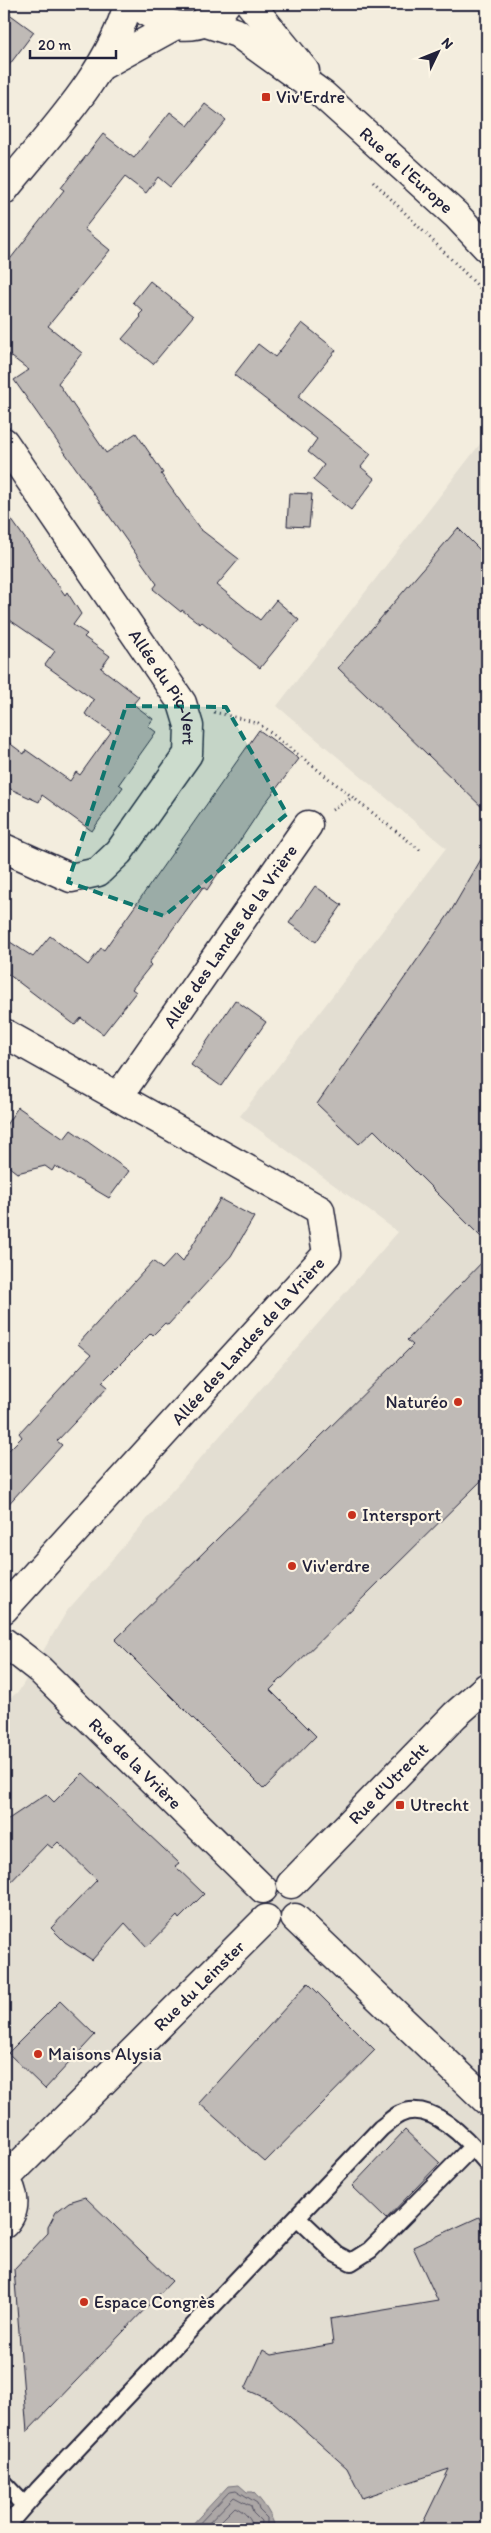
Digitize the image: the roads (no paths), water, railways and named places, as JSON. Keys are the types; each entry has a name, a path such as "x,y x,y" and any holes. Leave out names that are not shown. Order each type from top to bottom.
{"street":[{"path":"4,190 103,65 121,28 128,4"},
{"path":"138,4 148,14 174,26 187,27 214,16 226,4"},
{"name":"Rue de l'Europe","path":"250,4 322,94"},
{"name":"Rue de l'Europe","path":"203,22 237,33 322,94 456,215 487,248"},
{"path":"103,65 174,26"},
{"name":"Allée du Pic-Vert","path":"4,442 182,703 188,726 188,754 118,852 98,872 71,878 4,848"},
{"name":"Allée des Landes de la Vrière","path":"118,1097 308,825"},
{"name":"Allée des Landes de la Vrière","path":"4,1033 320,1210 327,1254 4,1609"},
{"name":"Rue de la Vrière","path":"4,1642 40,1670 263,1889"},
{"name":"Rue d'Utrecht","path":"291,1884 455,1715 487,1686"},
{"path":"273,1882 291,1884 300,1894 302,1900 299,1913 295,1918 284,1924 271,1922 266,1919 259,1908 260,1895 263,1889 273,1882"},
{"path":"295,1918 487,2101"},
{"name":"Rue du Leinster","path":"4,2178 266,1919"},
{"path":"4,2178 11,2188 14,2199 13,2210 4,2224"}],"lane":[{"path":"4,2529 24,2505 297,2216 381,2128 400,2113 423,2111 443,2119 487,2162"},
{"path":"297,2216 336,2254 351,2262 370,2250 472,2147"},
{"path":"4,2484 24,2505"}],"water":[{"path":"239,2485 247,2492 253,2492 260,2499 274,2524 270,2529 188,2529 228,2486"}],"place":[{"name":"Viv'Erdre","path":"266,97"},
{"name":"Naturéo","path":"458,1402"},
{"name":"Intersport","path":"352,1515"},
{"name":"Viv'erdre","path":"292,1566"},
{"name":"Utrecht","path":"400,1805"},
{"name":"Maisons Alysia","path":"38,2054"},
{"name":"Espace Congrès","path":"84,2302"}]}
